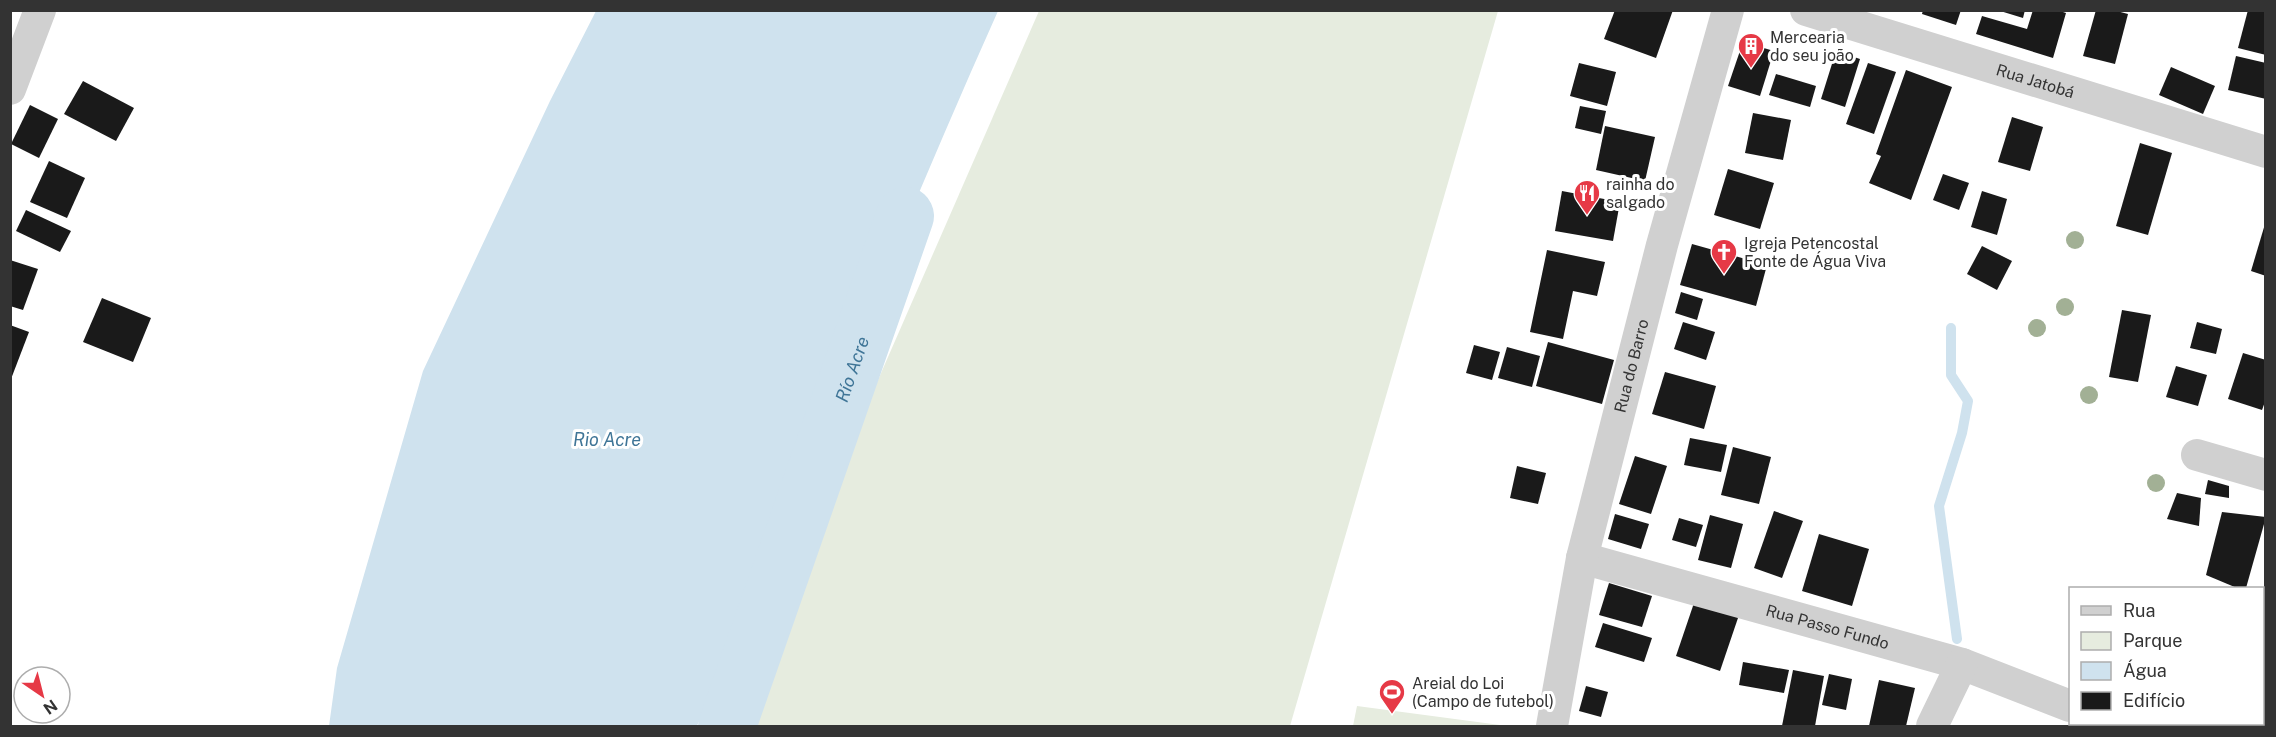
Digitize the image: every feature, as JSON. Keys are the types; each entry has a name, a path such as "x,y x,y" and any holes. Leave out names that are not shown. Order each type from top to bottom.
{"street":[{"path":"10,89 40,10"},
{"name":"Rua do Barro","path":"1552,726 1582,558 1662,245 1728,10"},
{"name":"Rua Jatobá","path":"1806,10 2265,152"},
{"path":"2197,455 2265,476"},
{"name":"Rua Passo Fundo","path":"1582,558 1962,664 2069,706"},
{"path":"1932,726 1962,664"}],"green space":[{"path":"1039,11 1498,11 1290,726 727,726"},
{"name":"Areial do Loi (Campo de futebol)","path":"1357,706 1500,725 1500,726 1353,726"}],"water":[{"name":"Rio Acre","path":"596,11 998,11 921,189 697,726 329,726 337,668 423,371 550,101"}],"building":[{"path":"1615,10 1673,10 1656,58 1604,39"},
{"path":"1923,10 1961,10 1956,25 1922,14"},
{"path":"1997,10 2025,10 2023,18"},
{"path":"2033,10 2057,10 2066,13 2053,58 1976,34 1982,16 2027,29"},
{"path":"2096,10 2113,10 2128,14 2115,64 2083,56"},
{"path":"2248,10 2266,10 2266,55 2238,48"},
{"name":"Mercearia do seu joão","path":"1743,42 1774,51 1760,96 1728,86"},
{"path":"1836,51 1860,59 1845,107 1821,99"},
{"path":"2236,56 2266,63 2266,99 2228,90"},
{"path":"1579,63 1616,72 1607,106 1570,96"},
{"path":"1868,63 1896,72 1874,134 1846,124"},
{"path":"2171,67 2215,86 2203,114 2159,95"},
{"path":"1906,70 1952,87 1911,200 1869,183 1881,156 1876,154"},
{"path":"1776,74 1816,86 1810,107 1769,95"},
{"path":"83,81 134,108 116,141 64,114"},
{"path":"30,105 58,119 39,158 11,144"},
{"path":"1580,106 1606,111 1601,134 1575,128"},
{"path":"1753,113 1791,120 1783,160 1745,153"},
{"path":"2012,117 2043,127 2030,171 1998,162"},
{"path":"1605,126 1655,137 1645,181 1596,170"},
{"path":"2140,143 2172,153 2148,235 2116,226"},
{"path":"49,161 85,178 67,218 30,202"},
{"path":"1728,169 1774,183 1760,229 1714,215"},
{"path":"1943,174 1969,183 1959,210 1933,200"},
{"name":"rainha do salgado","path":"1562,191 1620,202 1613,241 1555,231"},
{"path":"1982,191 2007,199 1997,235 1971,227"},
{"path":"26,210 71,231 60,252 16,231"},
{"path":"2266,224 2266,276 2251,271"},
{"name":"Igreja Petencostal Fonte de Água Viva","path":"1692,244 1767,265 1756,306 1680,285"},
{"path":"1982,246 2012,261 1997,290 1967,274"},
{"path":"1547,250 1605,262 1597,296 1573,291 1563,339 1530,332"},
{"path":"10,260 38,269 23,310 10,306"},
{"path":"1681,292 1703,299 1697,320 1675,313"},
{"path":"102,298 151,318 133,362 83,342"},
{"path":"2122,310 2151,315 2138,382 2109,377"},
{"path":"1683,322 1715,332 1706,360 1674,349"},
{"path":"2197,322 2222,329 2216,354 2190,348"},
{"path":"10,325 29,332 11,379 10,378"},
{"path":"1548,342 1614,360 1602,404 1536,386"},
{"path":"1474,345 1500,352 1492,380 1466,373"},
{"path":"1507,347 1540,356 1532,387 1498,378"},
{"path":"2243,353 2266,360 2266,399 2262,410 2228,399"},
{"path":"2176,366 2207,375 2198,406 2166,397"},
{"path":"1665,372 1716,386 1704,429 1652,414"},
{"path":"1690,438 1727,445 1721,472 1684,465"},
{"path":"1733,447 1771,457 1759,504 1721,495"},
{"path":"1635,456 1667,466 1651,514 1619,504"},
{"path":"1517,466 1546,473 1538,504 1510,498"},
{"path":"2208,480 2229,486 2229,498 2205,494"},
{"path":"2177,493 2201,498 2199,526 2167,519"},
{"path":"1774,511 1803,521 1782,578 1754,568"},
{"path":"2222,512 2266,517 2246,587 2235,587 2206,575"},
{"path":"1615,514 1649,524 1641,549 1608,539"},
{"path":"1710,515 1743,524 1731,568 1698,560"},
{"path":"1679,518 1703,525 1696,547 1672,540"},
{"path":"1819,534 1869,549 1852,606 1802,591"},
{"path":"1609,583 1652,596 1642,627 1599,615"},
{"path":"1695,600 1739,615 1720,671 1676,656"},
{"path":"1603,623 1652,638 1644,662 1595,647"},
{"path":"1743,662 1789,670 1784,693 1739,685"},
{"path":"1793,670 1824,676 1815,726 1782,726"},
{"path":"1829,674 1852,679 1846,710 1822,705"},
{"path":"1879,680 1915,688 1906,726 1869,726"},
{"path":"1586,686 1608,692 1601,717 1579,711"},
{"path":"2214,725 2248,725 2247,726"}],"waterway":[{"name":"Río Acre","path":"727,726 905,216"},
{"path":"1951,328 1951,375 1968,401 1962,433 1939,506 1957,639"}],"place":[{"name":"Mercearia do seu joão","path":"1751,69"},
{"name":"rainha do salgado","path":"1587,216"},
{"name":"Igreja Petencostal Fonte de Água Viva","path":"1724,275"},
{"name":"Areial do Loi (Campo de futebol)","path":"1392,715"}]}
